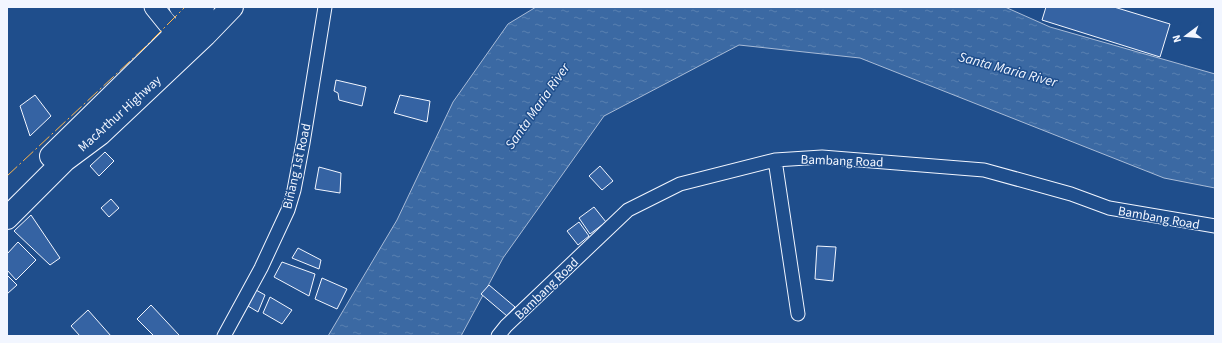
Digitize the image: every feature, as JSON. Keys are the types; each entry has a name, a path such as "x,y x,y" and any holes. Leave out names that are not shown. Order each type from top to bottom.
{"highway":[{"name":"MacArthur Highway","path":"7,198 190,25 232,7"},
{"name":"MacArthur Highway","path":"7,218 65,160 100,134 190,25"}],"main road":[{"path":"154,7 190,25"}],"street":[{"name":"Biñang 1st Road","path":"224,336 261,268 288,210 294,190 303,143 325,7"},
{"name":"Bambang Road","path":"498,336 506,326 628,210 680,184 775,160 822,157 984,170 1071,194 1109,208 1215,226"},
{"path":"775,160 798,314"}],"water":[{"name":"Santa Maria River","path":"536,7 1005,7 1050,27 1215,74 1215,188 1164,178 860,58 739,45 604,116 503,258 461,336 328,336 397,220 453,102 508,24"}],"building":[{"path":"1046,7 1114,7 1170,24 1160,57 1042,20"},
{"path":"336,80 366,87 362,106 339,100 338,93 334,91"},
{"path":"35,95 51,116 30,136 20,106"},
{"path":"400,95 430,101 427,122 394,113"},
{"path":"105,152 114,161 99,176 90,166"},
{"path":"600,166 613,181 602,190 589,176"},
{"path":"319,167 341,173 340,193 315,189"},
{"path":"111,199 119,208 109,217 101,208"},
{"path":"594,207 606,222 590,234 579,218"},
{"path":"31,215 60,258 50,265 14,231"},
{"path":"579,222 589,236 578,245 567,231"},
{"path":"18,242 36,260 16,280 7,270 7,254"},
{"path":"817,246 836,247 833,281 815,279"},
{"path":"298,248 321,260 319,269 292,258"},
{"path":"282,262 315,274 309,296 274,277"},
{"path":"7,275 17,285 7,294"},
{"path":"322,278 347,289 337,309 315,299"},
{"path":"489,285 515,307 507,316 481,294"},
{"path":"256,290 265,295 258,312 248,306"},
{"path":"270,297 292,310 282,324 263,313"},
{"path":"151,305 179,335 178,336 154,336 137,319"},
{"path":"88,310 111,336 80,336 71,326"}],"power":[{"path":"7,176 143,49 185,7"}]}
